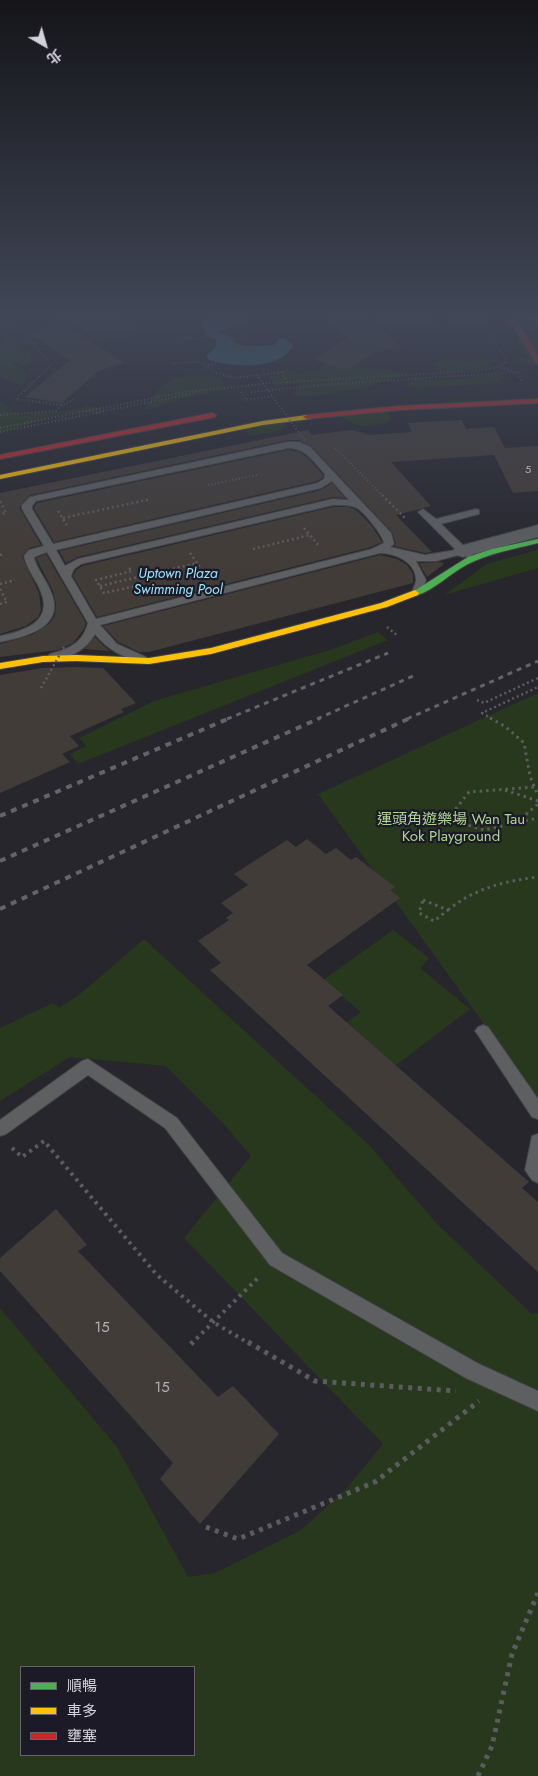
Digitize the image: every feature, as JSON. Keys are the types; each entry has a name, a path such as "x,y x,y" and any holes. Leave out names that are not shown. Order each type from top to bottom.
{"main road":[{"path":"0,477 254,424 306,416 395,408 538,401"},
{"path":"0,457 221,413"},
{"path":"0,666 43,658 150,661 211,651 384,605 417,592 467,554 538,541"}],"street":[{"path":"467,554 538,531"}],"lane":[{"path":"93,623 376,550 389,544 389,540 307,449 294,444 38,498 29,502 27,509 93,623 104,639 116,649 150,661"},
{"path":"0,639 33,630 47,618 50,605 46,592 31,564 29,556 33,552 321,484 328,480 330,474"},
{"path":"66,575 69,568 78,562 256,520 340,502 353,503 360,506"},
{"path":"423,512 467,554"},
{"path":"434,523 476,512"},
{"path":"376,550 395,550 407,556 431,558 467,554"},
{"path":"407,556 416,567 422,580 417,592"},
{"path":"43,658 61,655 87,642 92,633 93,623"},
{"path":"483,1031 538,1112"},
{"path":"3,1135 88,1066 171,1123 276,1260 473,1371 507,1385 538,1401"},
{"path":"538,1141 533,1170 538,1175"}],"path":[{"path":"30,401 62,405"},
{"path":"0,415 56,411 62,405 71,401"},
{"path":"0,428 139,401"},
{"path":"0,432 157,401"},
{"path":"275,401 304,441"},
{"path":"334,447 403,518 434,523"},
{"path":"252,468 262,481"},
{"path":"208,485 257,475"},
{"path":"146,492 156,506"},
{"path":"63,518 151,499"},
{"path":"0,501 6,512 0,514"},
{"path":"58,510 68,526"},
{"path":"303,528 324,552"},
{"path":"254,549 310,535"},
{"path":"189,552 210,581"},
{"path":"100,586 197,563"},
{"path":"132,571 96,580 104,593 141,585"},
{"path":"0,584 15,580"},
{"path":"0,589 7,602 0,604"},
{"path":"384,624 398,636"},
{"path":"41,688 64,647"},
{"path":"477,700 484,703 538,678"},
{"path":"538,687 482,713 506,727 524,743 530,776 538,796"},
{"path":"534,787 469,792 454,811 464,824 484,830 538,818"},
{"path":"504,790 538,803 515,823"},
{"path":"449,910 423,900 419,913 434,921 449,910 470,894 514,880 538,877"},
{"path":"3,1135 22,1158 44,1141 157,1275 212,1322 315,1381 457,1391 464,1394"},
{"path":"191,1344 212,1322 242,1296 276,1260"},
{"path":"472,1397 487,1404"},
{"path":"206,1528 238,1539 375,1482 479,1400"},
{"path":"478,1776 492,1746 512,1654 538,1593"}],"green space":[{"path":"150,401 174,401 144,410"},
{"path":"0,402 22,415 79,409 87,406 105,409 98,415 77,413 64,415 0,434"},
{"path":"388,411 391,421 371,426 354,424 342,417"},
{"path":"286,423 281,431 249,436 242,424"},
{"path":"538,550 538,568 444,595 487,564"},
{"path":"378,632 388,640 78,764 70,754 86,746 79,738 154,701 333,649"},
{"name":"運頭角遊樂場 Wan Tau Kok Playground","path":"538,693 538,1099 318,794"},
{"path":"393,930 429,958 420,968 470,1009 395,1066 346,1023 361,1012 323,980"},
{"path":"144,939 368,1144 438,1225 532,1314 538,1313 538,1776 0,1776 0,1308 117,1447 188,1577 215,1573 301,1530 346,1489 383,1444 184,1238 251,1156 222,1122 166,1066 70,1057 0,1101 0,1028 53,1003 59,1008 80,994"}],"building":[{"path":"49,401 64,401 62,403"},
{"path":"462,420 466,429 494,427 505,448 538,446 538,491 513,493 494,455 391,462 431,506 396,515 432,552 425,553 394,546 396,544 392,532 311,446 299,440 288,440 30,495 21,504 20,509 41,545 29,548 22,556 39,593 41,610 38,617 26,626 0,634 0,493 308,430 312,435 353,430 370,435 412,432 408,423"},
{"path":"288,450 299,452 308,458 323,475 322,478 317,481 54,542 34,508 37,503"},
{"path":"332,483 345,498 333,497 78,557 66,563 59,551 321,490"},
{"path":"333,507 348,507 356,510 371,525 382,542 371,547 97,617 73,576 76,570 82,566"},
{"path":"46,554 86,623 84,629 73,643 58,650 0,657 0,644 32,635 50,623 55,615 56,604 53,591 36,558"},
{"path":"380,555 397,559 407,565 413,574 413,583 149,652 139,652 118,642 103,626"},
{"path":"441,562 444,564 427,577 419,563"},
{"path":"95,637 104,646 110,651 84,649"},
{"path":"43,668 103,668 136,703 121,709 124,712 70,736 79,746 62,754 70,762 0,793 0,675"},
{"path":"307,839 326,854 336,848 351,860 356,857 395,887 390,890 400,898 307,965 343,995 328,1006 529,1182 522,1188 538,1202 538,1272 210,970 221,963 198,941 229,920 226,918 233,913 221,903 248,885 234,874 287,840 296,847"},
{"path":"56,1209 87,1245 78,1251 218,1397 233,1386 279,1434 200,1524 160,1479 173,1463 0,1271 0,1258"}],"railway":[{"path":"227,719 388,653"},
{"path":"407,719 538,661"},
{"path":"317,719 413,676"},
{"path":"0,816 230,718"},
{"path":"0,861 320,718"},
{"path":"0,909 410,718"}],"traffic: fast":[{"path":"415,593 456,567 478,556 538,541"}],"traffic: slow":[{"path":"0,477 263,423 307,417"},
{"path":"0,666 43,659 76,658 149,661 211,651 384,605 415,593"}],"traffic: jam":[{"path":"307,417 400,408 538,401"},
{"path":"0,457 212,415"}],"water label":[{"name":"Uptown Plaza Swimming Pool","path":"178,584"}]}
